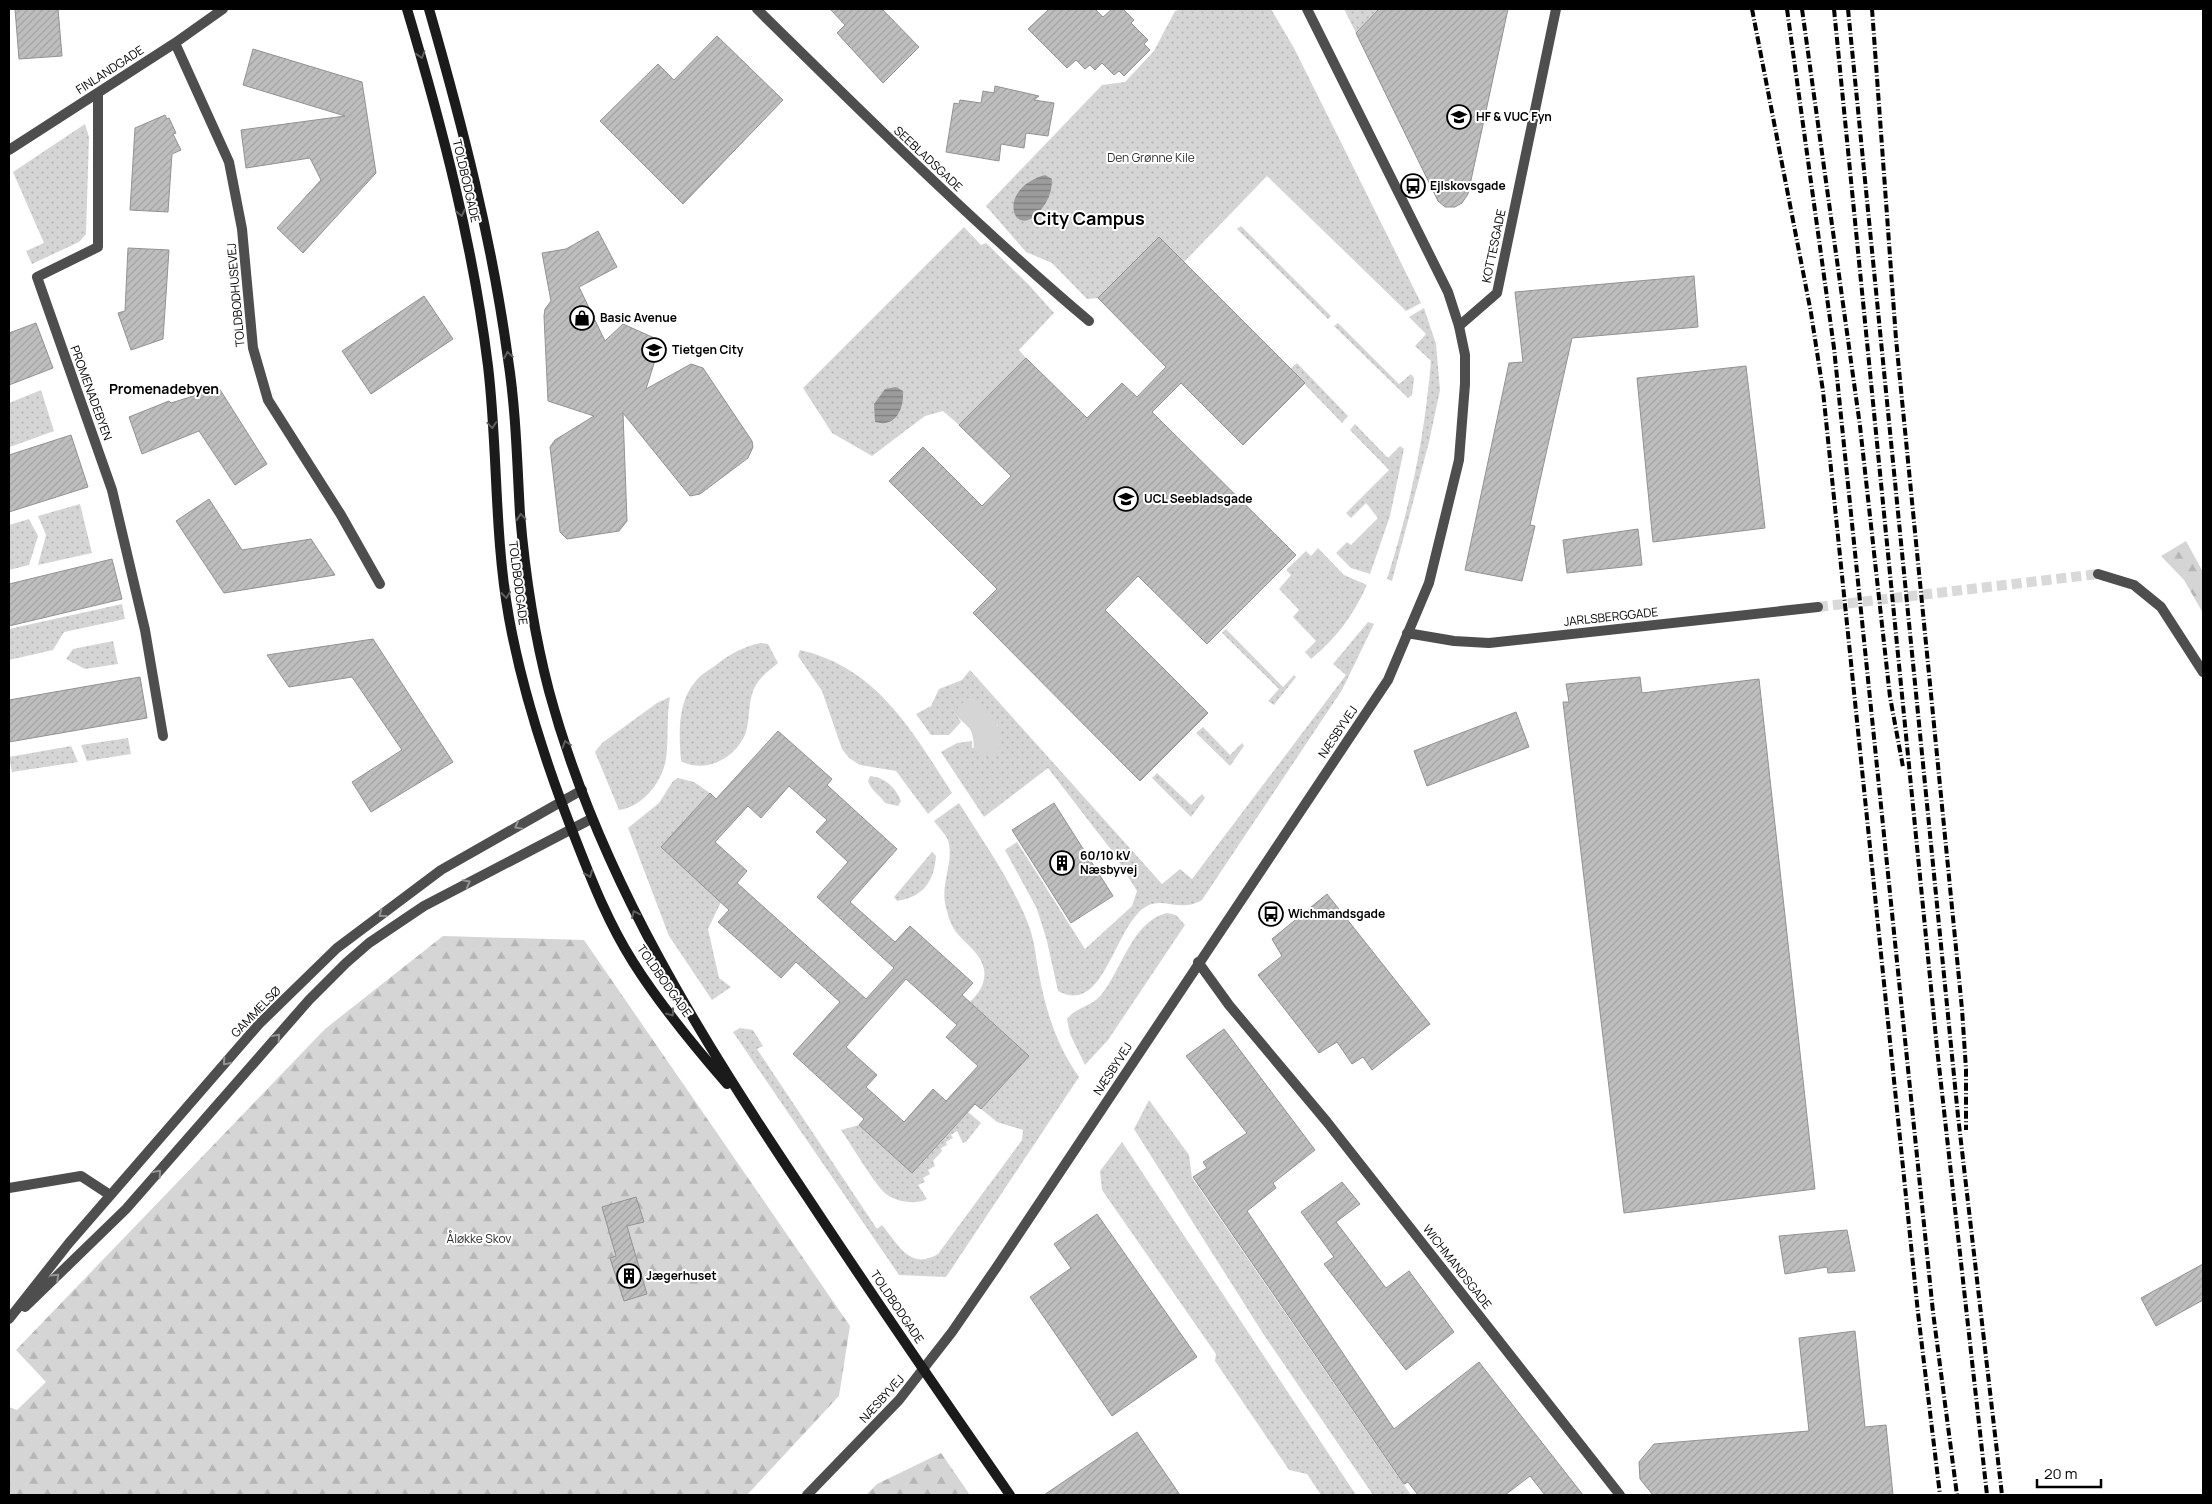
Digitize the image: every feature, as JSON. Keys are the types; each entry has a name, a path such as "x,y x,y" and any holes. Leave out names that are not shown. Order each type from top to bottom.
{"main road":[{"name":"TOLDBODGADE","path":"407,9 430,87 470,252 488,368 500,547 509,616 526,696 560,802 602,907 633,962 699,1051 747,1107"},
{"name":"TOLDBODGADE","path":"429,9 460,119 487,228 509,360 521,518 532,614 549,692 591,819 653,952 747,1107 1010,1495"}],"street":[{"name":"FINLANDGADE","path":"9,150 175,43 223,9"},
{"name":"SEEBLADSGADE","path":"757,9 882,133 1031,272 1088,322"},
{"path":"1307,9 1448,292 1460,326 1465,355 1465,384 1459,460 1429,583 1408,634"},
{"name":"KOTTESGADE","path":"1460,326 1497,293 1556,9"},
{"name":"TOLDBODHUSEVEJ","path":"175,43 229,162 242,229 253,348 268,400 341,515 380,584"},
{"name":"PROMENADEBYEN","path":"98,93 98,247 37,277 112,490 146,630 163,736"},
{"path":"2098,574 2134,585 2161,606 2203,672"},
{"name":"JARLSBERGGADE","path":"1408,634 1454,641 1489,643 1818,607"},
{"name":"NÆSBYVEJ","path":"807,1495 900,1400 990,1276 1388,680 1408,634"},
{"name":"GAMMELSØ","path":"9,1321 69,1243 259,1024 337,948 440,870 582,790"},
{"name":"GAMMELSØ","path":"9,1321 126,1209 302,1008 346,962 369,943 424,906 591,819"},
{"name":"WICHMANDSGADE","path":"1198,962 1229,1005 1327,1122 1620,1495"},
{"path":"9,1188 81,1176 110,1195"}],"green space":[{"name":"Den Grønne Kile","path":"1184,9 1271,9 1294,48 1421,303 1406,311 1267,176 1184,262 1159,237 1098,298 1087,299 1052,263 1026,252 986,206 1102,85 1125,82 1154,51 1175,11"},
{"path":"1344,9 1379,9 1356,33"},
{"path":"85,124 89,137 86,234 79,242 32,264 26,251 44,243 13,172"},
{"path":"1241,226 1331,316 1328,319 1237,229"},
{"path":"964,227 981,245 986,243 1029,285 1054,313 1019,350 1026,358 959,425 943,411 925,416 872,456 832,433 803,388"},
{"path":"1424,308 1436,344 1440,390 1429,442 1392,581 1387,579 1410,497 1425,418 1431,361 1415,346 1426,334 1409,317"},
{"path":"1338,323 1399,384 1411,374 1414,378 1412,395 1408,398 1334,326"},
{"path":"1297,363 1348,416 1342,423 1290,369"},
{"path":"41,390 54,431 10,447 9,403"},
{"path":"1355,424 1388,458 1400,446 1404,449 1390,516 1370,574 1351,568 1336,553 1347,542 1351,545 1378,518 1366,503 1351,518 1346,513 1389,470 1350,430"},
{"path":"80,504 92,553 38,565 46,535 38,516"},
{"path":"29,519 38,536 29,565 9,570 9,525"},
{"path":"2186,541 2203,572 2203,613 2184,580 2161,556"},
{"path":"1318,548 1344,575 1367,585 1344,625 1311,659 1305,652 1316,641 1293,617 1299,610 1279,589 1291,575 1286,570 1306,551 1311,556"},
{"path":"122,604 125,619 64,632 53,650 9,660 9,629"},
{"path":"1368,622 1374,624 1342,690 1202,900 1187,905 1160,903 1147,906 1136,916 1108,965 1098,980 1087,991 1074,996 1058,991 1047,941 1037,909 1005,850 1017,842 1085,949 1132,906 1137,891 1112,851 1048,768 984,817 941,752 957,743 972,741 972,748 999,743 998,726 993,716 957,716 961,722 949,735 931,735 916,714 931,706 939,689 962,680 970,670 1162,884 1180,869 1192,879 1346,675 1333,664"},
{"path":"1226,629 1283,687 1294,675 1296,677 1274,705 1268,701 1279,689 1222,633"},
{"path":"113,641 118,664 85,669 66,659 73,649"},
{"path":"761,643 768,644 778,663 760,679 753,691 747,729 740,744 726,757 709,765 690,765 681,761 682,709 689,690 699,677 727,657 743,648"},
{"path":"800,650 827,659 851,671 872,687 907,725 952,793 928,814 896,771 860,765 849,758 842,749 822,691 798,656"},
{"path":"670,697 666,759 660,777 643,799 627,808 619,810 595,752 602,743 657,703"},
{"path":"968,698 976,699 995,719 999,730 1000,742 999,748 993,755 984,755 976,752 969,727 957,716 958,707"},
{"path":"1203,727 1230,755 1242,743 1244,746 1230,766 1196,733"},
{"path":"128,738 131,754 87,761 81,745"},
{"path":"71,746 78,762 12,772 9,757"},
{"path":"1157,773 1191,805 1202,794 1205,798 1191,817 1152,778"},
{"path":"870,776 881,779 893,787 901,801 898,806 885,803 870,785 868,781"},
{"path":"678,778 694,782 710,793 661,847 721,902 708,929 719,978 731,987 712,1000 669,936 628,828 659,803 673,781"},
{"path":"959,803 1016,896 1032,935 1042,988 1053,1028 1064,1053 1079,1077 946,1277 899,1275 733,1032 740,1028 753,1030 763,1046 757,1049 877,1229 882,1225 899,1247 912,1257 920,1259 938,1254 1022,1140 1023,1130 997,1122 981,1109 1029,1056 970,1002 977,995 981,987 984,979 984,969 979,957 958,934 949,918 944,892 950,849 947,837 934,821"},
{"path":"932,852 936,856 935,865 926,887 914,896 897,901 894,897"},
{"path":"1167,913 1176,915 1185,925 1108,1040 1085,1065 1070,1034 1067,1019 1101,995 1136,936 1155,918"},
{"name":"Åløkke Skov","path":"443,936 584,940 850,1326 839,1396 747,1495 9,1495 9,1407 17,1410 46,1382 16,1350 325,1029"},
{"path":"1149,1100 1189,1155 1192,1178 1411,1495 1373,1495 1262,1332 1134,1129"},
{"path":"968,1112 981,1123 966,1142 963,1143 957,1131 951,1135 953,1138 946,1142 947,1145 941,1148 942,1151 933,1161 935,1166 928,1170 930,1174 923,1178 925,1182 918,1185 927,1199 917,1202 900,1201 886,1194 869,1173 841,1130 859,1125 912,1173"},
{"path":"1122,1142 1356,1495 1321,1495 1307,1474 1289,1470 1215,1361 1216,1354 1102,1190 1100,1171"},
{"path":"941,1453 970,1495 866,1495 877,1484"}],"shaded area":[{"path":"1045,175 1052,179 1050,193 1045,204 1030,219 1022,220 1016,217 1014,201 1019,191 1029,182"},
{"path":"896,387 903,391 902,404 897,415 888,422 875,422 874,404 885,389"}],"building":[{"path":"15,9 58,9 62,56 19,59"},
{"path":"830,9 882,9 919,47 883,83 837,33 845,25"},
{"path":"1049,9 1095,9 1103,17 1112,9 1123,9 1134,20 1131,23 1148,40 1144,44 1150,50 1124,76 1119,71 1114,75 1102,63 1095,70 1090,65 1085,69 1076,60 1067,68 1028,29"},
{"name":"HF & VUC Fyn","path":"1379,9 1508,9 1468,194 1462,203 1455,207 1445,207 1438,201 1356,33"},
{"path":"717,36 783,100 683,204 600,121 658,64 674,80"},
{"path":"253,49 362,82 376,173 303,253 277,228 321,180 310,158 246,168 241,130 345,116 243,85"},
{"path":"995,86 1039,96 1034,100 1054,103 1048,136 1026,133 1024,148 1001,144 999,161 946,152 954,103 959,104 960,100 981,103 983,91 994,93"},
{"path":"165,115 167,119 169,118 176,133 173,134 181,150 172,154 168,212 130,210 135,128"},
{"path":"598,231 617,267 579,287 605,341 623,324 661,341 646,389 691,364 703,368 752,441 753,447 748,458 700,494 690,496 623,413 627,521 619,531 567,539 560,532 550,447 555,440 594,416 548,401 544,316 545,309 551,301 542,253 566,249"},
{"path":"1159,237 1305,383 1243,445 1181,383 1152,412 1296,555 1207,644 1138,576 1105,610 1208,713 1140,781 973,613 997,589 889,481 923,447 982,506 1011,476 959,425 1026,358 1087,418 1122,383 1137,397 1166,367 1098,298"},
{"path":"128,248 169,250 163,339 131,350 118,313 125,311"},
{"path":"1694,276 1698,327 1572,338 1530,525 1535,526 1522,581 1465,570 1509,363 1523,362 1515,292"},
{"path":"424,296 453,339 371,394 342,351"},
{"path":"36,323 53,368 9,385 9,333"},
{"path":"1746,366 1765,528 1653,542 1637,378"},
{"path":"219,388 267,464 235,485 199,431 142,454 129,417 169,401 171,403"},
{"path":"71,435 88,487 9,512 9,455"},
{"path":"209,499 242,550 311,539 335,575 224,593 176,521"},
{"path":"1638,529 1642,565 1567,573 1563,540"},
{"path":"112,559 122,599 9,626 9,584"},
{"path":"373,639 453,762 371,812 352,782 402,750 352,677 289,687 267,655"},
{"path":"140,677 147,718 9,742 9,700"},
{"path":"1640,677 1642,693 1759,679 1815,1189 1624,1213 1563,702 1569,702 1566,684"},
{"path":"1516,712 1529,747 1427,786 1414,751"},
{"path":"778,731 832,779 827,785 897,849 850,902 895,942 910,926 973,983 962,995 1029,1056 981,1109 975,1104 912,1173 859,1125 864,1119 793,1054 840,1002 796,962 781,978 718,922 729,910 661,847 710,793 716,799","holes":["789,786 827,820 816,832 848,862 817,897 894,968 866,999 737,883 747,871 715,842 748,806 761,818","906,979 957,1025 946,1037 978,1066 946,1101 933,1089 904,1122 866,1087 877,1075 846,1047"]},
{"name":"60/10 kV Næsbyvej","path":"1054,803 1113,896 1071,923 1012,830"},
{"path":"1327,894 1430,1024 1372,1070 1363,1057 1352,1064 1337,1042 1319,1053 1258,975 1282,956 1272,939"},
{"path":"1224,1029 1315,1150 1273,1183 1276,1188 1247,1211 1394,1429 1479,1362 1583,1495 1545,1495 1530,1476 1505,1495 1418,1495 1408,1482 1404,1484 1193,1177 1207,1168 1203,1162 1247,1133 1186,1056"},
{"path":"1342,1182 1360,1204 1336,1222 1386,1288 1409,1271 1454,1332 1406,1370 1324,1264 1334,1257 1301,1212"},
{"path":"636,1197 644,1222 627,1226 647,1294 624,1301 610,1258 616,1256 602,1207"},
{"path":"1097,1214 1197,1357 1112,1416 1030,1297 1071,1268 1054,1244"},
{"path":"1847,1230 1855,1271 1828,1273 1827,1267 1785,1274 1779,1236"},
{"path":"2203,1264 2203,1300 2156,1326 2141,1298"},
{"path":"1855,1331 1865,1427 1886,1425 1893,1495 1653,1495 1640,1479 1639,1462 1654,1444 1809,1431 1799,1338"},
{"path":"1137,1432 1180,1495 1044,1495"}],"tunnel":[{"path":"1818,607 2098,574"}],"railway":[{"path":"1752,9 1811,313 1823,391 1918,1313 1940,1495"},
{"path":"1787,9 1834,348 1933,1312 1957,1495"},
{"path":"1802,9 1860,426 1890,697 1903,767"},
{"path":"1834,9 1937,1048 1987,1495"},
{"path":"1848,9 1958,1116 2002,1495"},
{"path":"1872,9 1896,339 1962,1009 1966,1069 1966,1130"}],"place":[{"name":"HF & VUC Fyn","path":"1459,117"},
{"name":"Ejlskovsgade","path":"1413,186"},
{"name":"Basic Avenue","path":"582,318"},
{"name":"Tietgen City","path":"654,350"},
{"name":"UCL Seebladsgade","path":"1126,499"},
{"name":"60/10 kV Næsbyvej","path":"1062,863"},
{"name":"Wichmandsgade","path":"1271,914"},
{"name":"Jægerhuset","path":"629,1276"}],"district":[{"name":"City Campus","path":"1089,219"},
{"name":"Promenadebyen","path":"164,389"}]}
